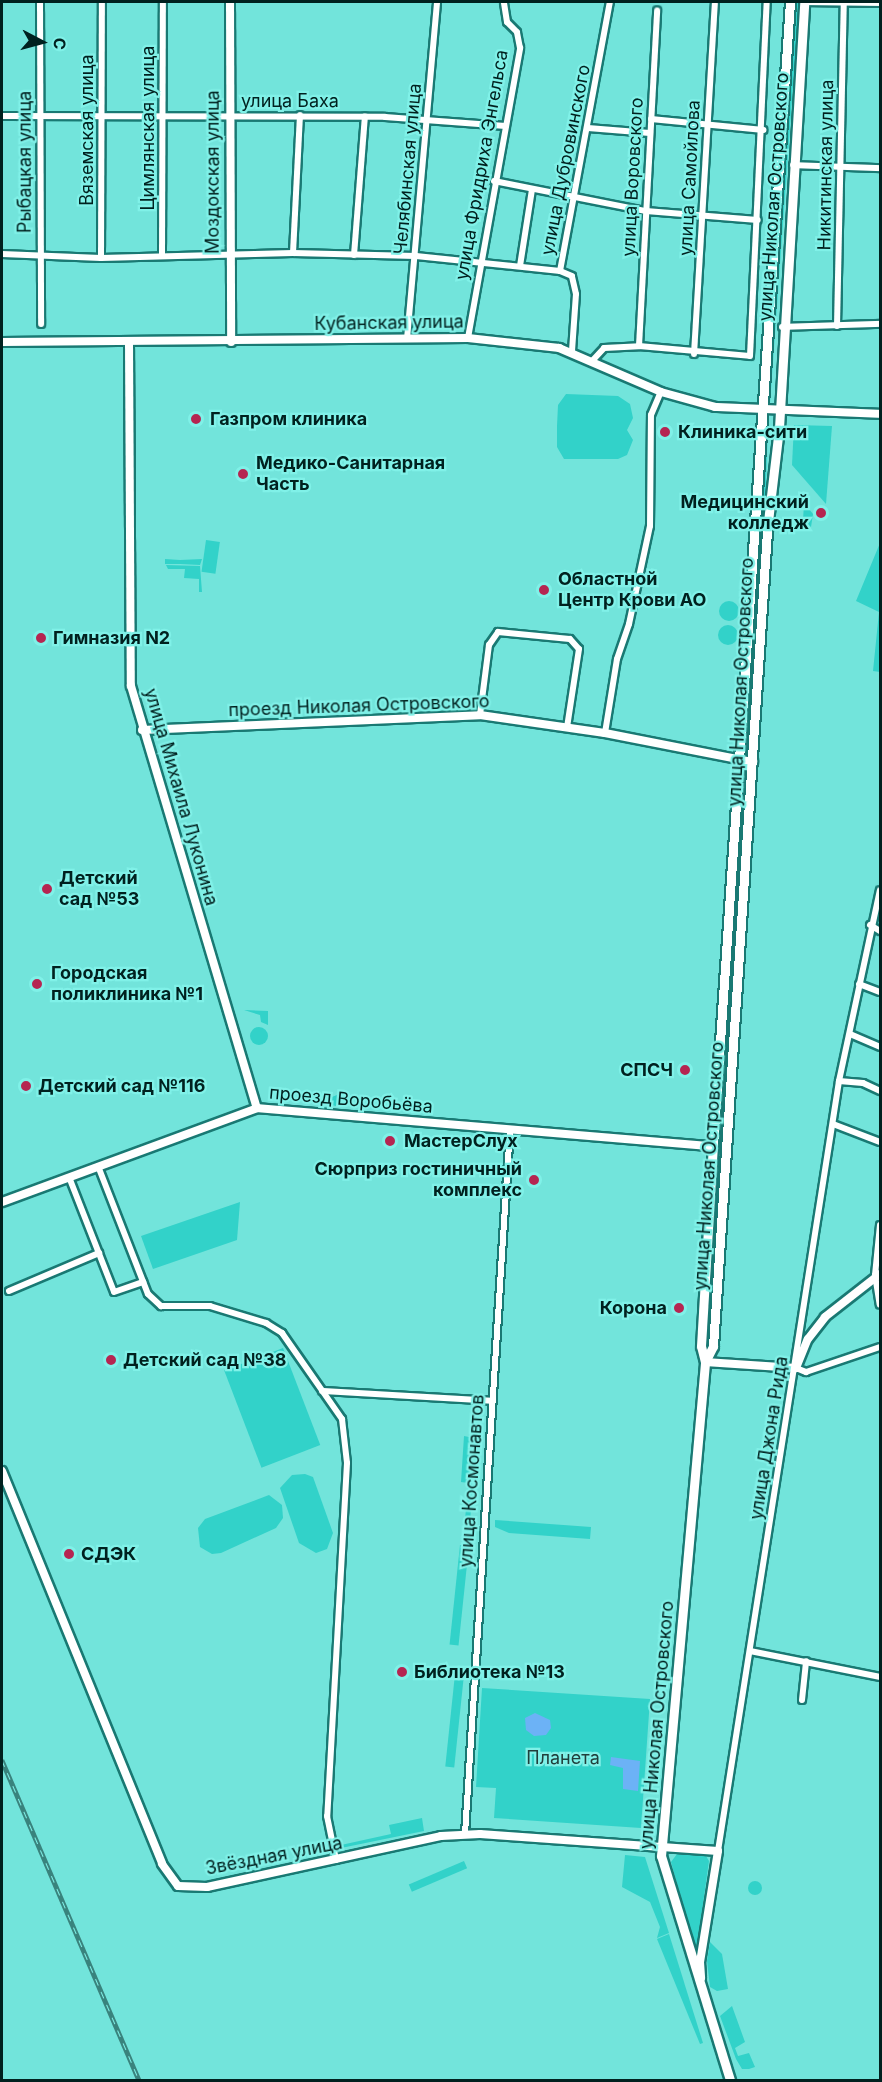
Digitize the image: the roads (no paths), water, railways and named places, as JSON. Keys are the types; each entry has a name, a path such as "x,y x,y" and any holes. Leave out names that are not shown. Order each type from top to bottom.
{"main road":[{"name":"Моздокская улица","path":"230,2 231,342"},
{"name":"улица Николая Островского","path":"730,2080 661,1856 705,1362 701,1346 713,1146 741,760 754,529 764,412 790,2"},
{"name":"улица Николая Островского","path":"705,1362 713,1347 804,2"},
{"name":"Кубанская улица","path":"2,342 231,342 468,338 540,344 572,351 661,392 714,407 764,412 880,414"},
{"name":"улица Михаила Луконина","path":"129,342 131,686 142,730 257,1108"},
{"path":"754,529 767,530"},
{"path":"718,1086 731,1087"},
{"name":"проезд Воробьёва","path":"2,1202 257,1108 713,1146"},
{"path":"713,1146 726,1147"},
{"path":"705,1362 796,1368 808,1339 825,1317 878,1274"},
{"name":"Звёздная улица","path":"2,1472 169,1877 189,1889 336,1861 441,1836 465,1834 662,1847"}],"street":[{"name":"Рыбацкая улица","path":"40,2 41,324"},
{"name":"Вяземская улица","path":"101,258 102,2"},
{"name":"Цимлянская улица","path":"162,2 165,116 162,255"},
{"name":"Челябинская улица","path":"407,339 437,2"},
{"name":"улица Фридриха Энгельса","path":"468,338 479,261 520,48 518,32 507,22 504,2"},
{"name":"улица Дубровинского","path":"572,351 576,294 572,276 560,271 576,199 610,2"},
{"path":"593,360 604,348 639,346 694,354 750,356 763,130 767,2"},
{"path":"804,2 880,3"},
{"name":"улица Самойлова","path":"694,354 715,4"},
{"name":"Никитинская улица","path":"837,326 844,4"},
{"name":"улица Воровского","path":"639,346 657,10"},
{"path":"293,253 300,115"},
{"name":"улица Баха","path":"2,116 365,116 428,118 506,126"},
{"path":"354,255 365,116"},
{"path":"651,119 763,130"},
{"path":"588,128 650,133"},
{"path":"793,165 842,169 880,168"},
{"path":"494,181 646,211 758,220"},
{"path":"520,266 532,189"},
{"path":"2,254 101,258 293,253 416,256 560,271"},
{"path":"782,327 880,324"},
{"path":"605,733 617,659 648,541 651,415 661,392"},
{"path":"480,715 489,645 498,632 570,639 579,649 567,727"},
{"name":"проезд Николая Островского","path":"142,730 480,715 605,733 753,762"},
{"name":"улица Джона Рида","path":"703,1994 700,1962 796,1368 839,1081 870,925 880,890"},
{"path":"870,925 880,931"},
{"path":"859,984 880,992"},
{"path":"850,1034 880,1047"},
{"path":"839,1081 863,1083 880,1091"},
{"path":"833,1124 880,1142"},
{"name":"улица Космонавтов","path":"465,1834 510,1129"},
{"path":"98,1166 148,1294 161,1306 210,1306 266,1323 282,1333 342,1419 347,1463 327,1816 336,1861"},
{"path":"69,1177 114,1292 143,1282"},
{"path":"880,1225 878,1274 880,1305"},
{"path":"9,1291 99,1254"},
{"path":"796,1368 806,1372 880,1347"},
{"path":"322,1391 493,1401"},
{"path":"750,1651 880,1677"},
{"path":"802,1700 806,1661"},
{"name":"Звёздная улица","path":"662,1847 718,1851"}],"railway":[{"path":"2,1760 139,2080"}],"place":[{"name":"Газпром клиника","path":"196,419"},
{"name":"Клиника-сити","path":"665,432"},
{"name":"Медико-Санитарная Часть","path":"243,474"},
{"name":"Медицинский колледж","path":"821,513"},
{"name":"Областной Центр Крови АО","path":"544,590"},
{"name":"Гимназия N2","path":"41,638"},
{"name":"Детский сад №53","path":"47,889"},
{"name":"Городская поликлиника №1","path":"37,984"},
{"name":"СПСЧ","path":"685,1070"},
{"name":"Детский сад №116","path":"26,1086"},
{"name":"МастерСлух","path":"390,1141"},
{"name":"Сюрприз гостиничный комплекс","path":"534,1180"},
{"name":"Корона","path":"679,1308"},
{"name":"Детский сад №38","path":"111,1360"},
{"name":"СДЭК","path":"69,1554"},
{"name":"Библиотека №13","path":"402,1672"}],"park label":[{"name":"Планета","path":"563,1758"}]}
